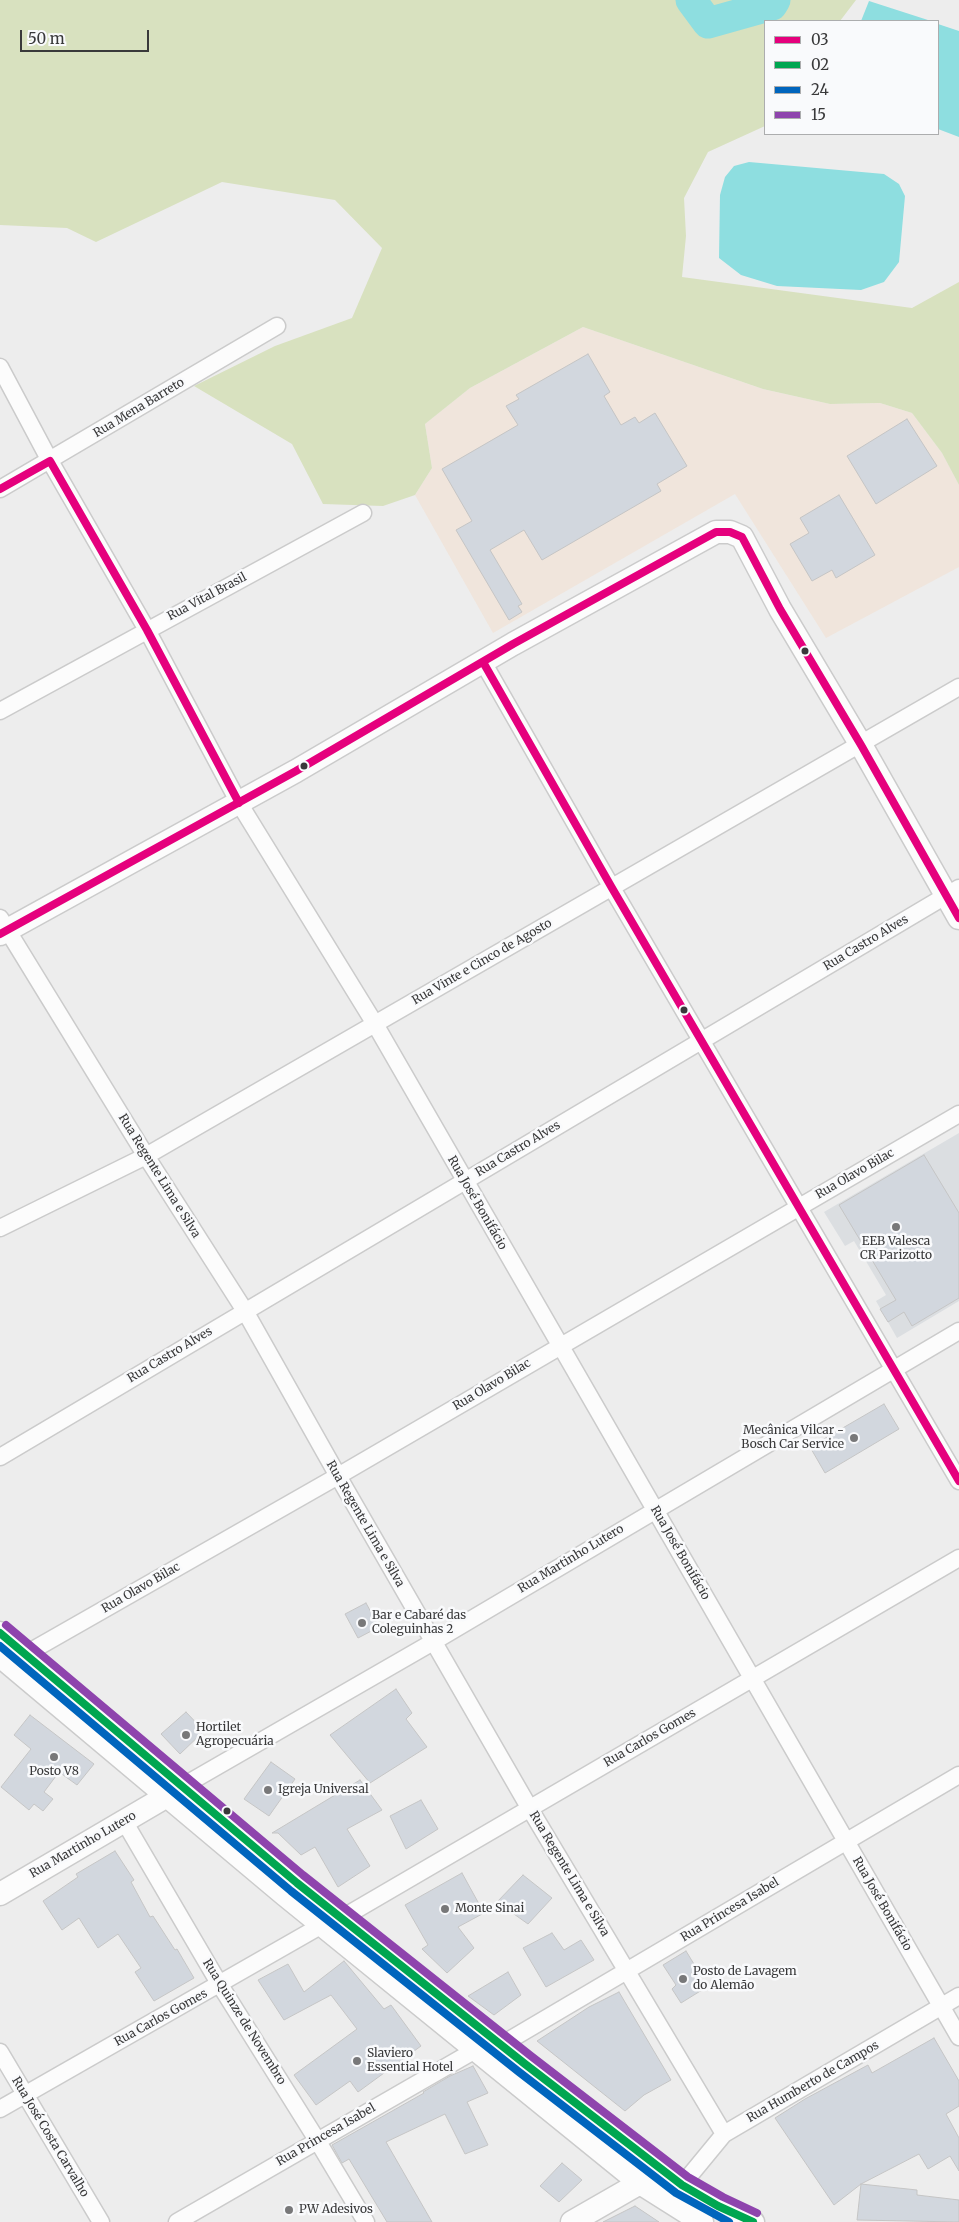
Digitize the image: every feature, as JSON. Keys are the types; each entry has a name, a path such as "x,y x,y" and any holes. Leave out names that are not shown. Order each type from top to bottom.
{"street":[{"name":"Rua Mena Barreto","path":"0,489 277,326"},
{"name":"Rua José Bonifácio","path":"0,367 50,461 147,630 239,803 375,1024 959,2037"},
{"name":"Rua Vital Brasil","path":"0,711 362,513"},
{"path":"2,928 239,803 483,662 716,532 730,532 742,538 780,609 952,892 959,918"},
{"path":"483,662 612,888 959,1481"},
{"name":"Rua Vinte e Cinco de Agosto","path":"0,1228 146,1156 959,687"},
{"name":"Rua Castro Alves","path":"0,1457 952,892"},
{"name":"Rua Regente Lima e Silva","path":"2,928 245,1311 433,1642 724,2134"},
{"name":"Rua Olavo Bilac","path":"8,1661 338,1476 959,1114"},
{"name":"Rua Martinho Lutero","path":"0,1894 433,1642 959,1332"},
{"name":"Rua Carlos Gomes","path":"0,2109 530,1808 959,1558"},
{"path":"0,1633 8,1661 175,1791 332,1921 477,2050 640,2184 702,2222"},
{"name":"Rua Princesa Isabel","path":"501,2045 959,1776"},
{"name":"Rua Quinze de Novembro","path":"124,1821 220,1985 366,2222"},
{"path":"332,1921 501,2045 682,2185 718,2206 753,2222"},
{"name":"Rua Humberto de Campos","path":"682,2185 724,2134 959,1996"},
{"name":"Rua Princesa Isabel","path":"176,2222 477,2050"},
{"name":"Rua José Costa Carvalho","path":"0,2052 101,2222"},
{"path":"572,2222 640,2184"}],"shaded area":[{"path":"583,327 763,389 830,404 880,403 912,413 942,453 959,485 959,567 826,638 735,494 493,633 415,495 432,468 425,424 470,388"},
{"name":"EEB Valesca CR Parizotto","path":"959,1133 959,1301 897,1338 876,1301 886,1295 854,1241 845,1246 824,1212"}],"green space":[{"path":"0,0 770,0 718,20 772,5 774,0 856,0 841,20 764,20 764,126 708,152 684,198 686,236 682,277 912,308 959,282 959,485 942,453 912,413 880,403 830,404 763,389 583,327 470,388 425,424 432,468 415,495 383,506 323,504 292,444 194,386 275,346 352,318 382,248 335,200 222,182 96,242 67,228 0,225"}],"water":[{"path":"869,1 928,20 861,20"},
{"path":"939,24 959,31 959,137 939,129"},
{"path":"749,162 884,174 899,184 905,196 899,262 884,282 861,290 777,286 741,275 719,258 720,195 725,177 734,166"}],"building":[{"path":"588,354 610,392 604,396 621,425 635,417 639,423 655,413 687,466 657,484 661,491 542,560 524,530 490,550 522,604 518,606 522,612 509,620 456,530 472,521 442,469 518,425 506,406 519,399 516,395"},
{"path":"907,419 937,466 876,504 847,456"},
{"path":"839,495 875,555 836,578 832,570 812,581 790,544 809,533 800,518"},
{"name":"EEB Valesca CR Parizotto","path":"924,1155 959,1213 959,1298 912,1326 904,1312 888,1322 880,1309 896,1300 839,1205"},
{"name":"Mecânica Vilcar - Bosch Car Service","path":"884,1404 899,1429 825,1473 810,1447"},
{"path":"366,1603 379,1627 358,1638 345,1614"},
{"path":"396,1689 412,1713 406,1719 427,1747 370,1783 330,1735"},
{"path":"186,1712 204,1731 180,1754 161,1734"},
{"name":"Posto V8","path":"30,1715 94,1764 77,1785 59,1772 44,1792 53,1799 43,1811 34,1804 29,1810 1,1787 31,1749 14,1735"},
{"path":"271,1762 295,1779 269,1816 244,1799"},
{"path":"360,1780 382,1810 347,1829 370,1866 338,1887 315,1847 301,1855 278,1833 272,1833"},
{"path":"421,1800 438,1829 406,1849 390,1816"},
{"path":"115,1851 134,1880 131,1882 150,1917 153,1916 175,1950 177,1949 194,1978 154,2001 135,1972 141,1968 118,1934 98,1948 79,1918 62,1930 43,1901 78,1877 76,1874"},
{"name":"Monte Sinai","path":"462,1873 484,1913 458,1927 474,1948 447,1973 422,1949 428,1945 405,1905"},
{"path":"523,1875 552,1898 528,1924 497,1902"},
{"path":"552,1933 564,1950 581,1940 594,1960 546,1987 523,1948"},
{"name":"Posto de Lavagem do Alemão","path":"686,1951 697,1969 691,1973 702,1990 681,2003 672,1989 676,1985 663,1965"},
{"path":"344,1961 384,2009 391,2005 421,2046 358,2092 350,2081 316,2105 294,2075 357,2029 331,1995 284,2020 258,1980 288,1964 304,1992"},
{"path":"508,1972 521,1995 494,2015 468,1996"},
{"path":"619,1992 671,2080 644,2095 625,2111 537,2041 589,2007"},
{"path":"934,2038 959,2081 959,2106 946,2114 959,2138 959,2171 950,2156 928,2169 919,2154 861,2184 834,2205 775,2118 805,2099 868,2065 872,2073"},
{"path":"473,2066 488,2093 467,2102 488,2145 465,2154 445,2114 386,2142 432,2222 387,2222 349,2159 342,2163 332,2145 424,2093 450,2076"},
{"path":"562,2163 582,2180 559,2202 540,2186"},
{"path":"861,2184 917,2190 917,2195 959,2200 959,2222 857,2220"},
{"path":"635,2206 659,2222 603,2222"}],"waterway":[{"path":"691,0 708,23 772,5 775,0"}],"transit line":[{"name":"03","path":"0,489 50,461 147,630 239,803"},
{"name":"03","path":"0,934 296,771 513,644 716,532 730,532 742,537 780,609 861,745 959,918"},
{"name":"03","path":"483,662 612,888 959,1481"},
{"name":"15","path":"6,1625 303,1875 531,2056 688,2177 723,2197 757,2213"},
{"name":"02","path":"0,1633 297,1883 525,2064 682,2185 718,2206 753,2222"},
{"name":"24","path":"0,1646 291,1891 519,2072 676,2193 729,2222"}],"place":[{"name":"EEB Valesca CR Parizotto","path":"896,1227"},
{"name":"Mecânica Vilcar - Bosch Car Service","path":"854,1438"},
{"name":"Bar e Cabaré das Coleguinhas 2","path":"362,1623"},
{"name":"Hortilet Agropecuária","path":"186,1735"},
{"name":"Posto V8","path":"54,1757"},
{"name":"Igreja Universal","path":"268,1790"},
{"name":"Monte Sinai","path":"445,1909"},
{"name":"Posto de Lavagem do Alemão","path":"683,1979"},
{"name":"Slaviero Essential Hotel","path":"357,2061"},
{"name":"PW Adesivos","path":"289,2210"}]}
